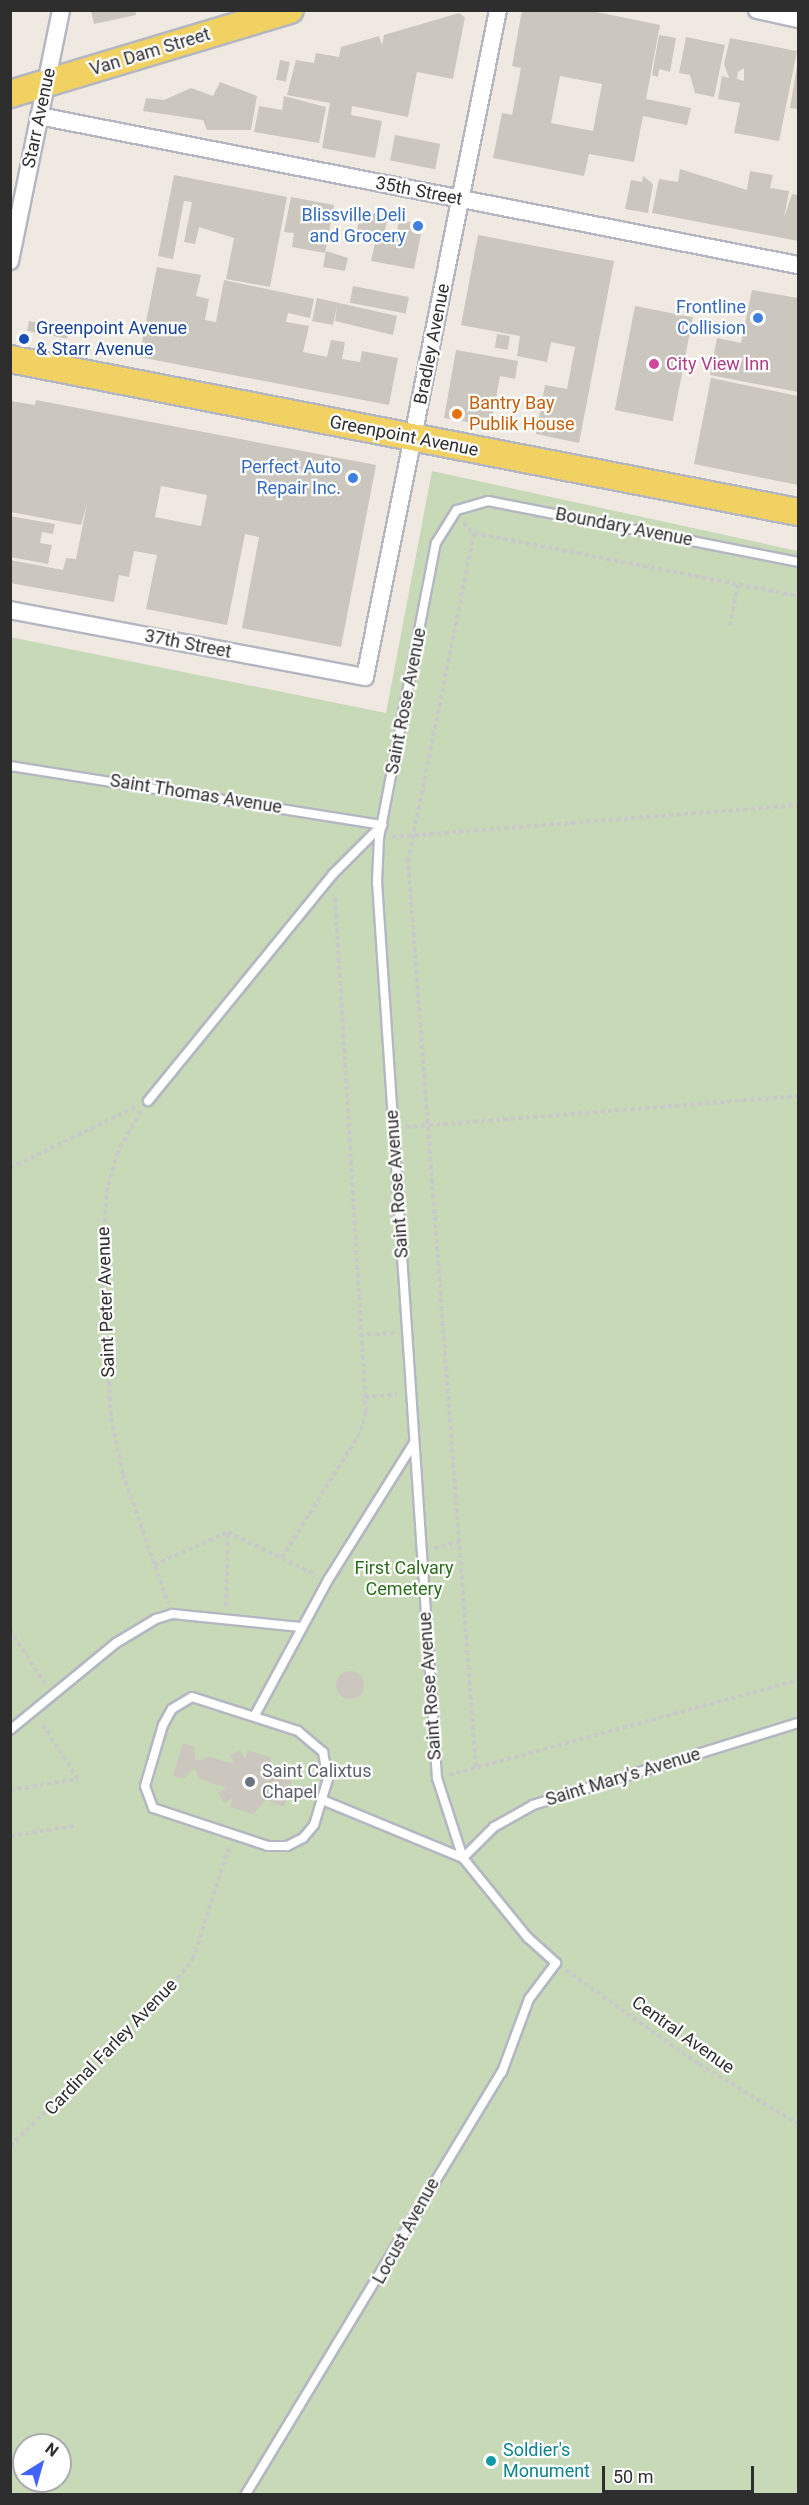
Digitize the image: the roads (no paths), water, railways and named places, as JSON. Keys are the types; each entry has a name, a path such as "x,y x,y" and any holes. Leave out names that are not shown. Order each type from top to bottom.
{"main road":[{"name":"Van Dam Street","path":"10,94 290,10"},
{"name":"Greenpoint Avenue","path":"10,359 798,512"}],"street":[{"name":"Starr Avenue","path":"10,261 61,10"},
{"name":"Bradley Avenue","path":"365,677 498,10"},
{"path":"757,10 798,18"},
{"name":"35th Street","path":"39,116 798,265"},
{"name":"37th Street","path":"10,610 365,677"}],"lane":[{"name":"Boundary Avenue","path":"452,515 472,503 495,501 798,562"},
{"name":"Saint Rose Avenue","path":"452,515 436,543 379,838 377,882 437,1778 463,1858"},
{"name":"Saint Thomas Avenue","path":"10,766 382,825"},
{"path":"148,1101 333,874 382,825"},
{"path":"255,1714 328,1580 414,1443"},
{"path":"10,1730 130,1632 172,1614 301,1627"},
{"path":"203,1698 255,1714 308,1737 323,1752 329,1769 314,1825 297,1843 278,1847 232,1836 159,1812 146,1794 146,1778 163,1725 179,1703 203,1698"},
{"name":"Saint Mary's Avenue","path":"463,1858 494,1827 533,1805 798,1723"},
{"path":"322,1800 463,1858"},
{"name":"Locust Avenue","path":"246,2494 501,2072 529,1999 556,1963 528,1938 463,1858"}],"place":[{"name":"Blissville Deli and Grocery","path":"418,226"},
{"name":"Frontline Collision","path":"758,318"},
{"name":"Greenpoint Avenue & Starr Avenue","path":"24,339"},
{"name":"City View Inn","path":"654,364"},
{"name":"Bantry Bay Publik House","path":"457,414"},
{"name":"Perfect Auto Repair Inc.","path":"353,478"},
{"name":"Saint Calixtus Chapel","path":"250,1782"},
{"name":"Soldier's Monument","path":"491,2461"}],"park label":[{"name":"First Calvary Cemetery","path":"404,1579"}]}
